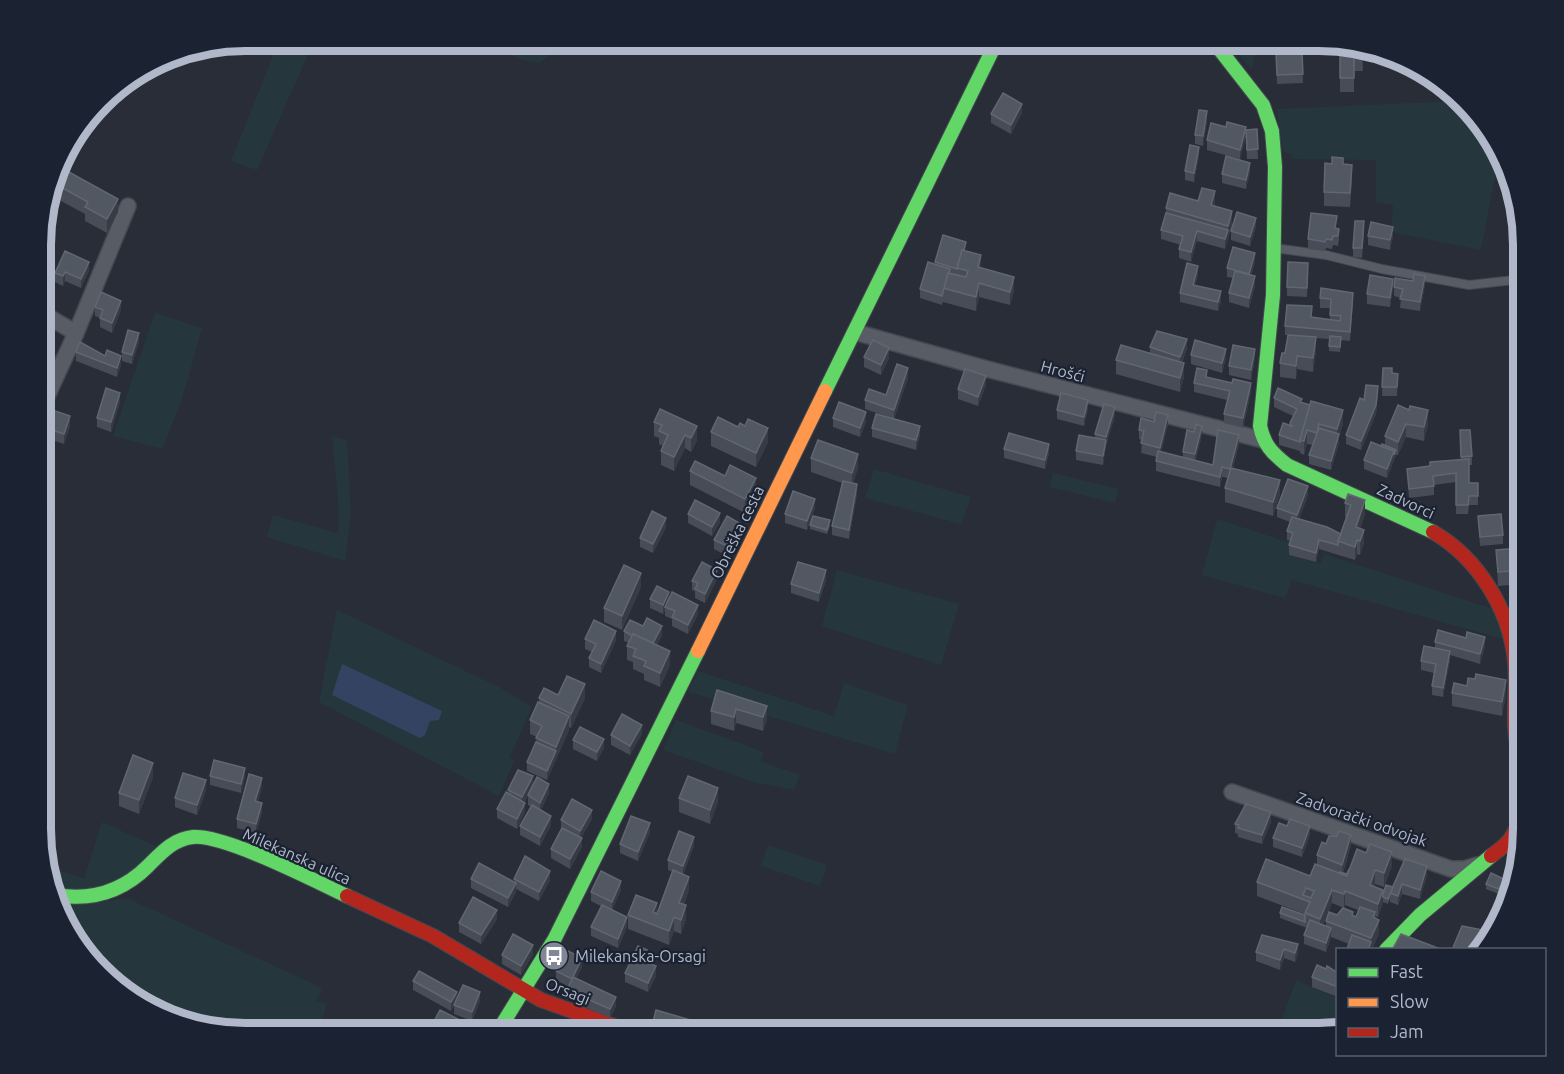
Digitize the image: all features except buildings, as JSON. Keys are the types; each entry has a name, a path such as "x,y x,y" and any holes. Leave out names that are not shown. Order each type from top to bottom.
{"street":[{"name":"Obreška cesta","path":"503,1023 582,886 992,51"},
{"path":"1221,51 1252,88 1269,119 1275,167 1271,330 1260,426 1263,440"},
{"path":"51,387 128,206"},
{"path":"51,319 76,333"},
{"name":"Hrošći","path":"855,332 987,369 1263,440"},
{"name":"Zadvorci","path":"1263,440 1276,458 1287,465 1393,512 1454,545 1491,591 1506,621 1513,649"},
{"name":"Zadvorački odvojak","path":"1232,792 1451,869 1464,869 1481,863"},
{"name":"Zadvorci","path":"1388,948 1420,915 1513,835"},
{"name":"Milekanska ulica","path":"63,895 87,897 108,893 128,884 175,842 183,838 208,837 300,874 433,936 524,990"},
{"name":"Orsagi","path":"524,990 541,1000 606,1023"}],"lane":[{"path":"1273,248 1326,255 1382,269 1469,285 1513,280"}],"shaded area":[{"path":"275,51 310,51 257,170 231,161"},
{"path":"504,51 552,51 540,63 520,59"},
{"path":"1236,51 1255,51 1252,70"},
{"path":"1449,101 1480,137 1500,175 1495,177 1481,250 1391,232 1393,205 1376,202 1376,160 1292,159 1292,155 1283,151 1277,109"},
{"path":"155,313 202,328 183,396 162,449 113,436"},
{"path":"332,436 347,440 351,515 345,561 267,537 273,515 338,533 339,511"},
{"path":"874,469 971,497 961,524 865,498"},
{"path":"1053,473 1119,489 1115,503 1050,487"},
{"path":"1217,519 1291,543 1288,555 1320,564 1324,554 1493,609 1503,639 1292,580 1285,598 1202,575"},
{"path":"837,570 959,604 941,665 822,626"},
{"path":"337,610 499,687 532,707 509,758 514,761 499,796 319,702"},
{"path":"698,671 834,716 844,683 908,705 895,754 688,692"},
{"path":"676,720 764,752 761,762 800,775 794,790 754,782 663,750"},
{"path":"102,822 157,847 132,872 101,889 61,889 56,869 84,879"},
{"path":"768,845 827,865 820,886 761,866"},
{"path":"127,898 322,988 317,1001 327,1004 322,1023 233,1023 183,1013 148,997 127,983 99,957 84,937 65,901 95,903"},
{"path":"1296,980 1336,998 1336,1022 1281,1023"}],"water":[{"path":"342,664 442,711 439,720 430,721 425,735 420,738 332,695"}],"traffic: fast":[{"path":"825,391 992,51"},
{"path":"1221,51 1263,105 1272,131 1275,167 1273,295 1260,426 1266,444 1287,465 1433,532"},
{"path":"503,1023 554,940 698,651"},
{"path":"64,896 82,897 117,888 138,875 173,844 193,837 207,838 247,850 347,896"},
{"path":"1388,948 1420,915 1491,856"}],"traffic: slow":[{"path":"698,651 825,391"}],"traffic: jam":[{"path":"1433,532 1464,556 1489,587 1506,623 1513,649"},
{"path":"1491,856 1509,841 1513,834"},
{"path":"347,896 433,936 541,1000 606,1023"}],"place":[{"name":"Milekanska-Orsagi","path":"554,956"}]}
